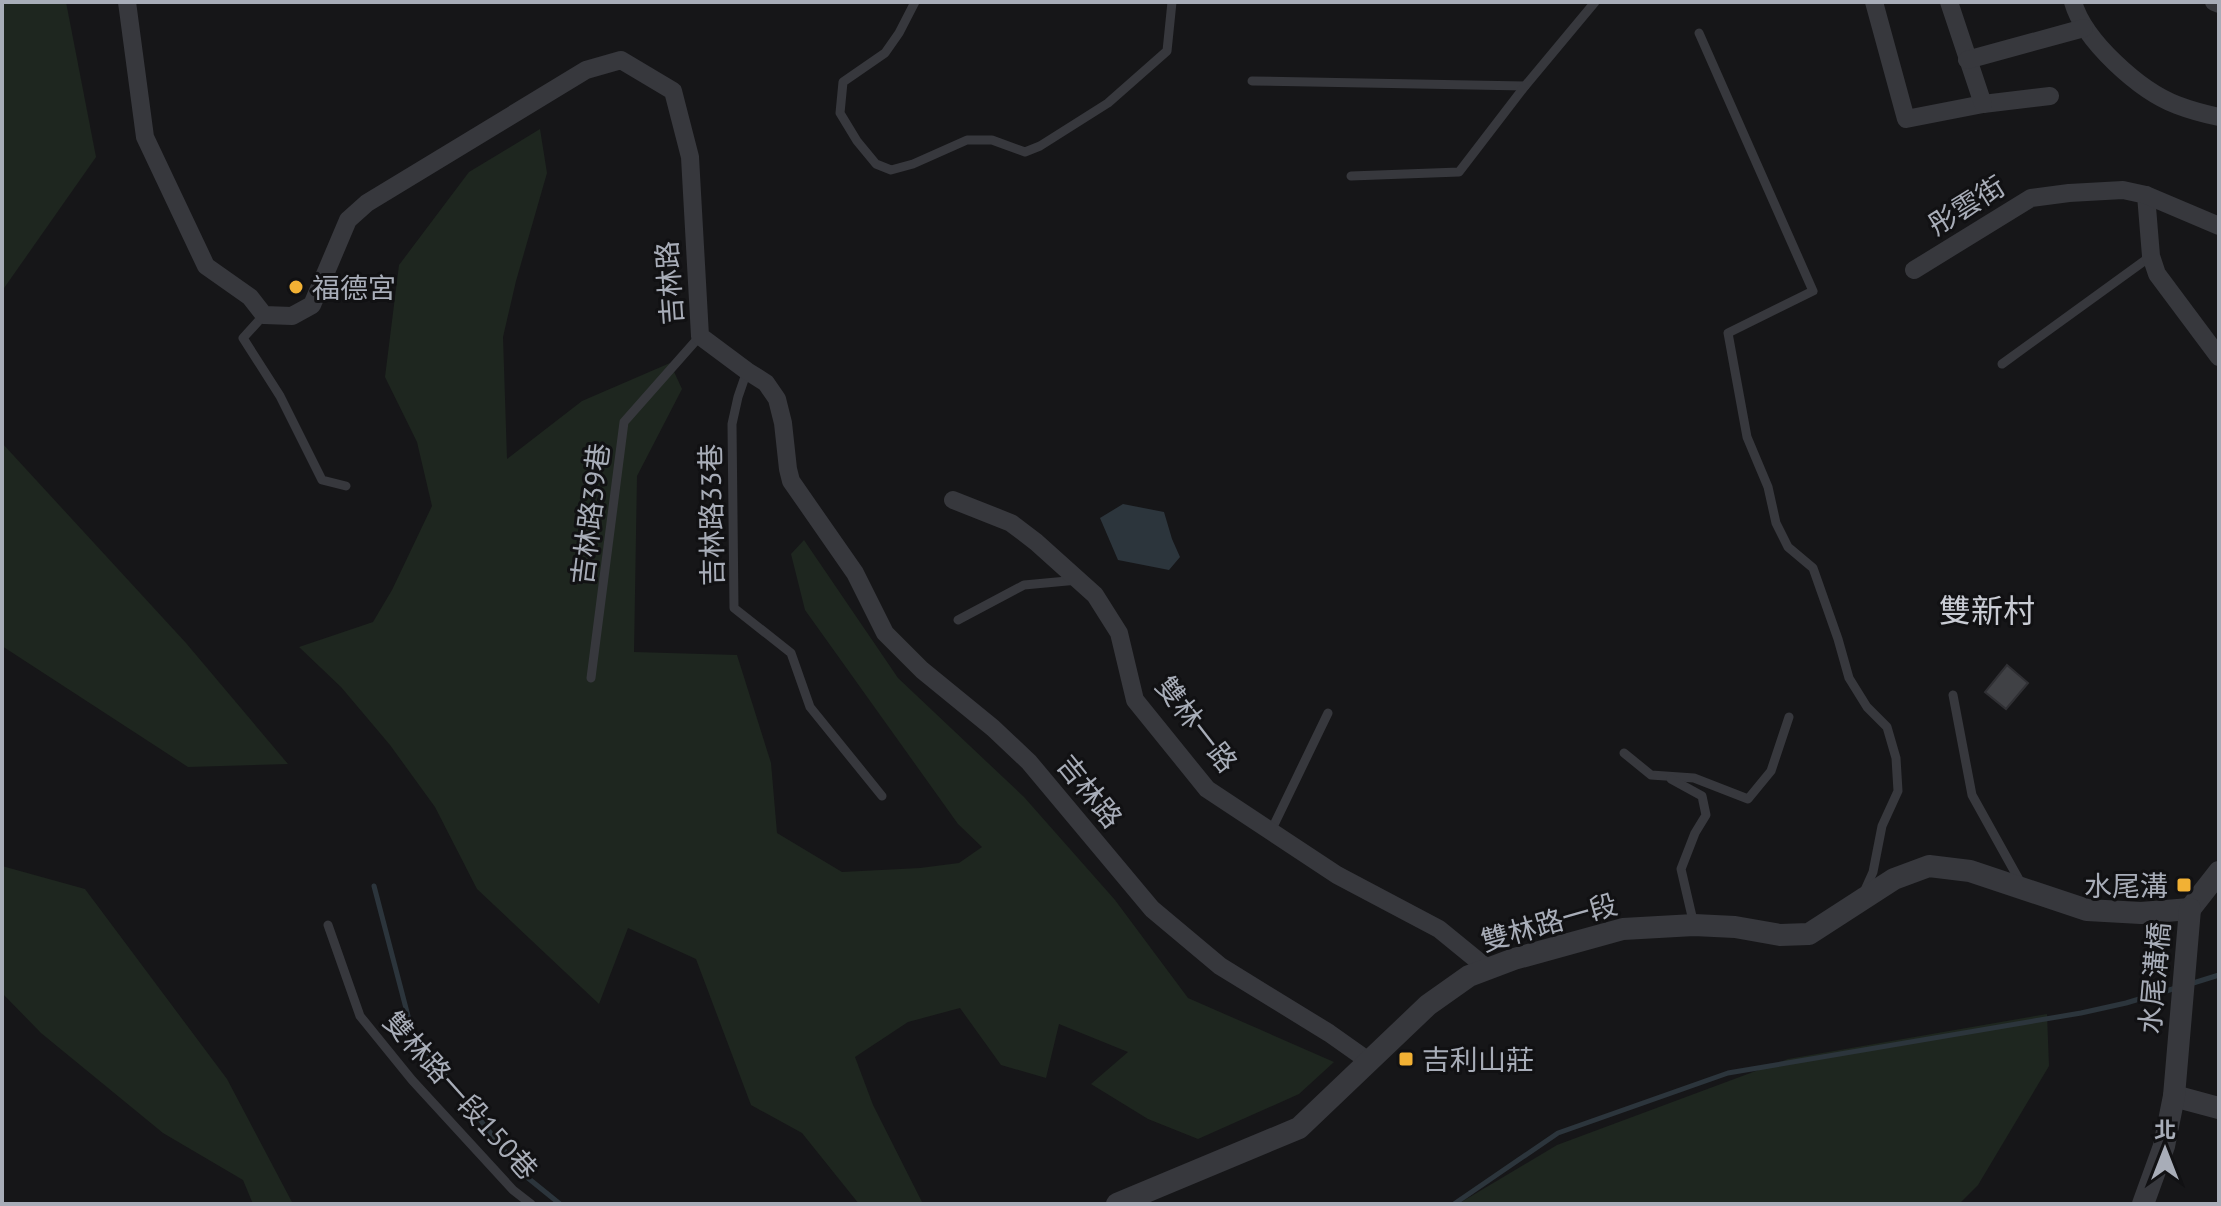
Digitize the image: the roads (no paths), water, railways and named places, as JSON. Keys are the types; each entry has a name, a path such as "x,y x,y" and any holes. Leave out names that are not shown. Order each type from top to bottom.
{"street":[{"path":"127,2 145,137 206,266 250,297 264,315"},
{"path":"1874,2 1906,119 1983,104 2050,96"},
{"path":"1949,2 1983,104"},
{"path":"2073,2 2084,28 2110,58 2136,81 2175,105 2219,117"},
{"path":"1967,60 2084,28"},
{"name":"吉林路","path":"264,315 292,316 312,305 348,220 367,203 586,70 621,60 673,91 690,157 700,336 766,383 777,399 791,481 855,573 885,633 922,670 1029,762 1152,909 1220,966 1370,1062"},
{"name":"彤雲街","path":"1914,270 2031,198 2123,190 2146,195 2219,226"},
{"path":"2146,195 2151,256 2157,274 2219,357"},
{"name":"雙林一路","path":"953,500 1011,523 1095,595 1119,633 1135,700 1207,789 1337,875 1439,929 1488,969"},
{"name":"雙林路一段","path":"1117,1204 1299,1128 1428,1005 1469,976 1514,959 1623,929 1694,925 1735,927 1780,935 1809,934 1894,879 1929,866 1970,871 2087,910 2141,913 2190,909"},
{"path":"2190,909 2219,872"},
{"name":"水尾溝橋","path":"2143,1204 2164,1146 2174,1096 2190,909"},
{"path":"2174,1096 2219,1108"}],"lane":[{"path":"915,2 885,53 843,82 840,113 876,164 891,170 913,164 967,140 992,140 1025,152 1040,146 1108,103 1167,51 1172,2"},
{"path":"1351,176 1459,172 1595,2"},
{"path":"1699,33 1813,291 1728,333 1747,437 1768,487 1776,523 1788,547 1813,568 1849,678 1867,707 1887,727 1896,758 1898,791 1882,826 1873,872 1859,903"},
{"path":"1252,81 1525,86"},
{"path":"2002,364 2151,256"},
{"path":"264,315 243,338 280,396 322,480 346,486"},
{"name":"吉林路39巷","path":"591,678 624,422 700,336"},
{"name":"吉林路33巷","path":"747,371 732,424 734,608 791,653 810,707 882,796"},
{"path":"958,620 1024,585 1079,580"},
{"path":"1953,695 1972,795 2026,891"},
{"path":"1271,831 1328,713"},
{"path":"1624,753 1651,775 1694,778 1748,799 1771,771 1789,717"},
{"path":"1668,777 1702,796 1706,815 1695,833 1681,869 1694,925"},
{"name":"雙林路一段150巷","path":"328,925 360,1016 513,1190 531,1204"}],"waterway":[{"path":"374,886 413,1035 523,1174 560,1204"},
{"name":"水尾溝","path":"2190,984 2219,975"},
{"name":"水尾溝","path":"1454,1204 1558,1133 1728,1073 2081,1013 2176,988"}],"place":[{"name":"福德宮","path":"296,287"},
{"name":"水尾溝","path":"2184,885"},
{"name":"吉利山莊","path":"1406,1059"}],"district":[{"name":"雙新村","path":"1987,610"}]}
